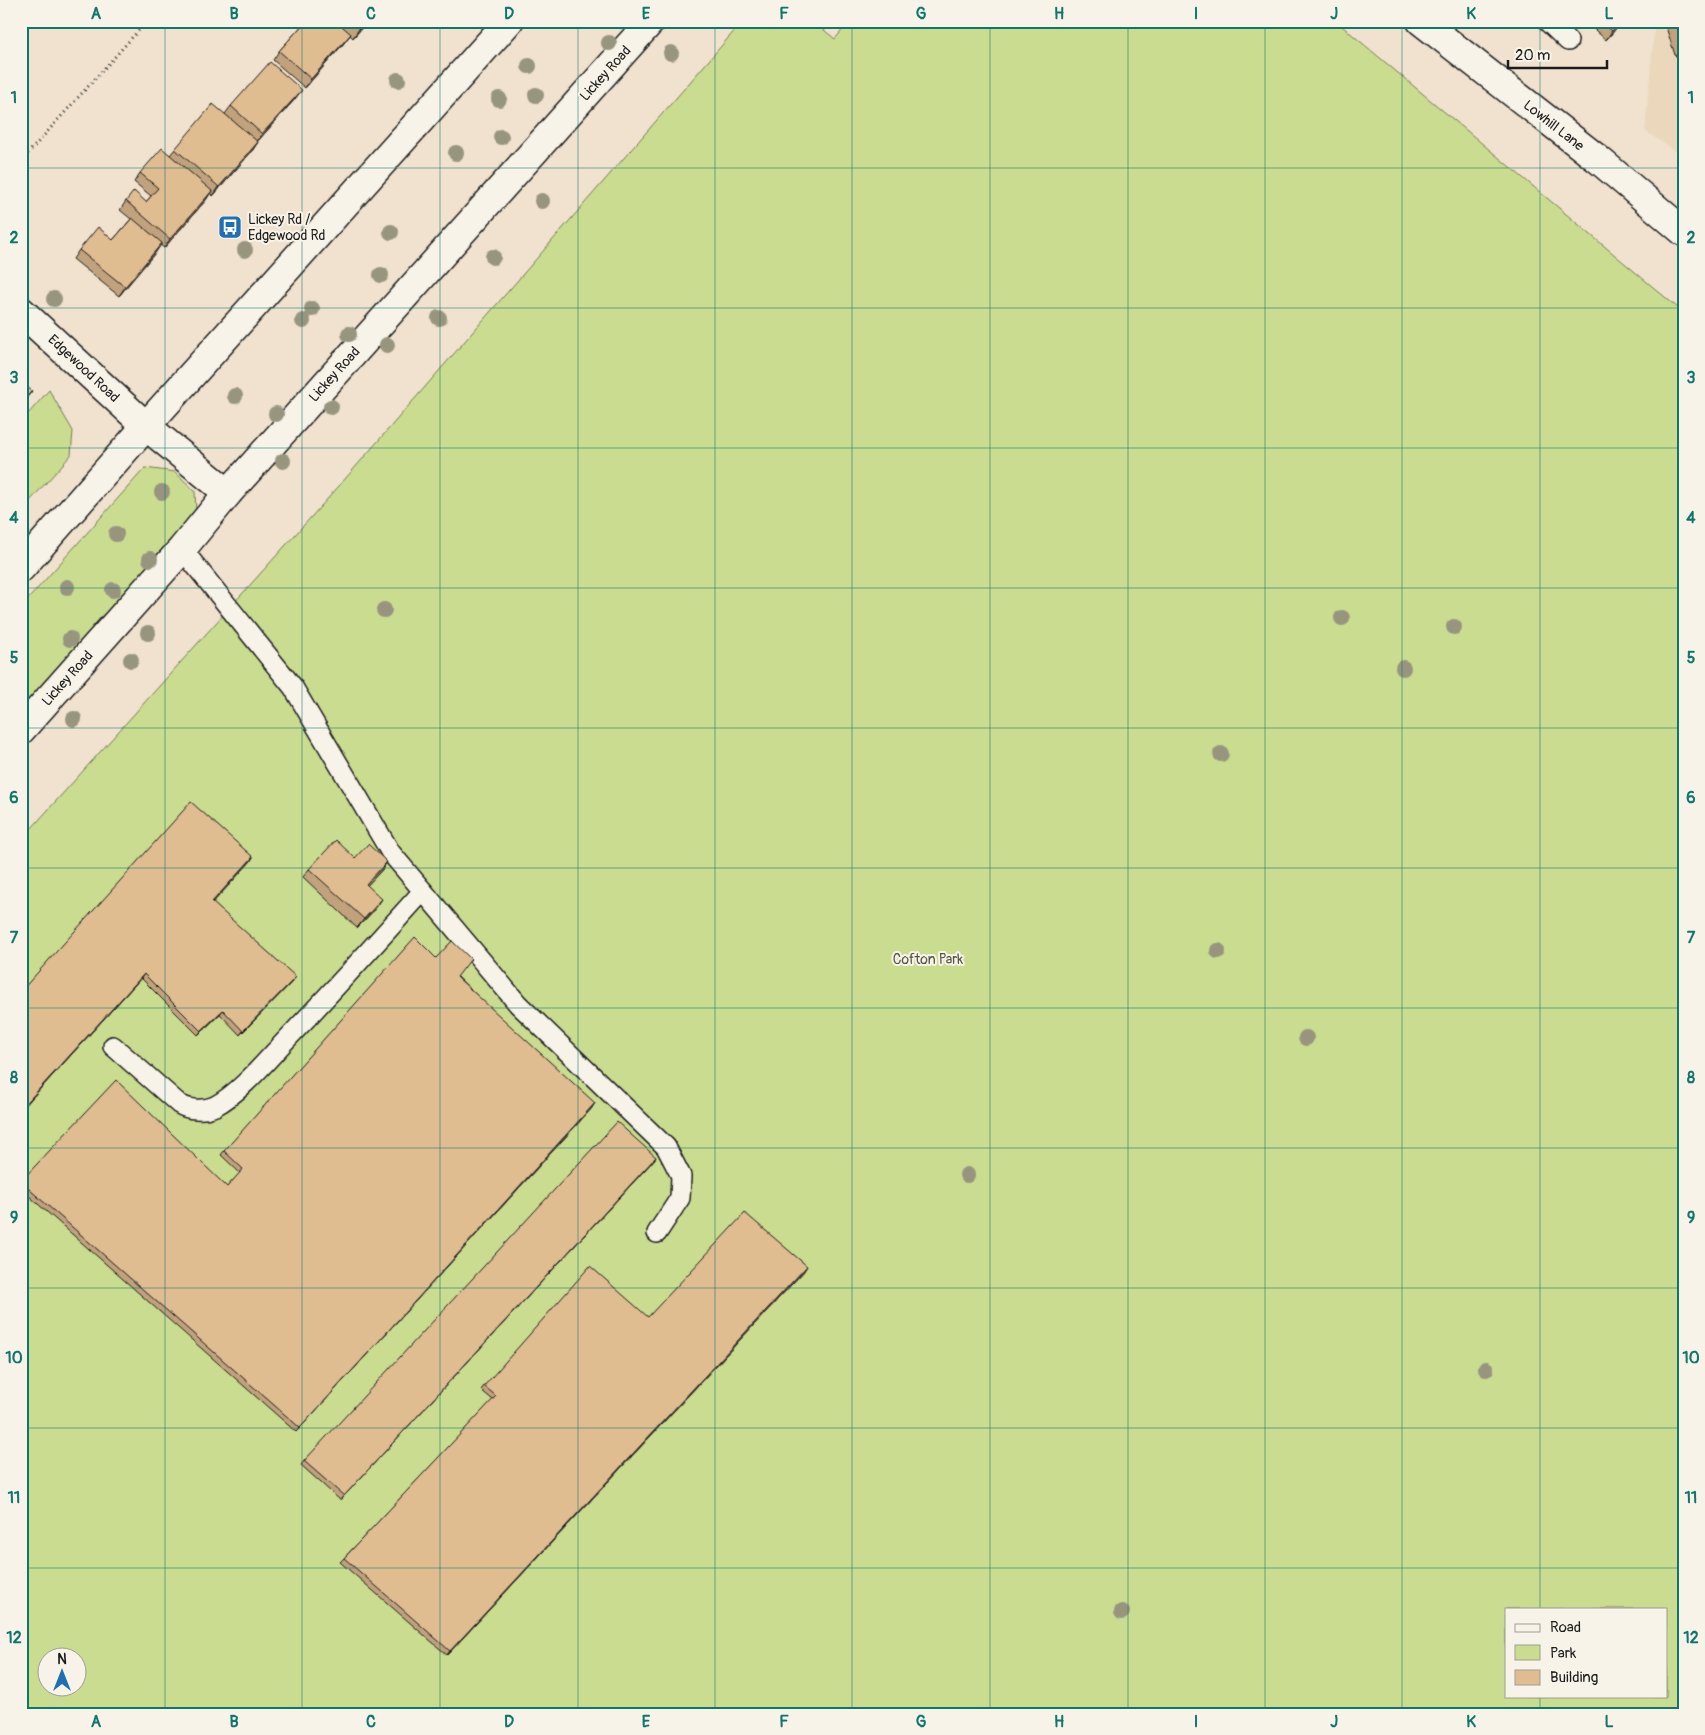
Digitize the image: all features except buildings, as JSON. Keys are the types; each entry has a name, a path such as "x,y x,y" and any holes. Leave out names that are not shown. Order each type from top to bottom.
{"main road":[{"path":"21,568 509,21"},
{"name":"Lickey Road","path":"21,730 182,549 228,494 651,21"},
{"name":"Lowhill Lane","path":"1420,21 1599,160 1684,232"},
{"name":"Edgewood Road","path":"21,311 146,426 228,494"}],"lane":[{"path":"1546,21 1568,40"},
{"path":"182,549 293,687 392,852 422,891 518,1004 666,1147 681,1176 680,1198 657,1233"},
{"path":"113,1046 178,1104 185,1108 207,1109 215,1106 249,1080 356,966 422,891"}],"path":[{"path":"21,161 147,21"}],"shaded area":[{"path":"1655,21 1684,21 1684,157 1645,131"}],"green space":[{"name":"Cofton Park","path":"743,21 813,21 835,39 850,21 1336,21 1684,313 1684,1714 21,1714 21,840 339,486"},
{"path":"49,390 73,431 71,455 21,511 21,422"},
{"path":"145,468 175,472 195,491 196,513 21,711 21,607"}],"place":[{"name":"Lickey Rd / Edgewood Rd","path":"230,227"}]}
